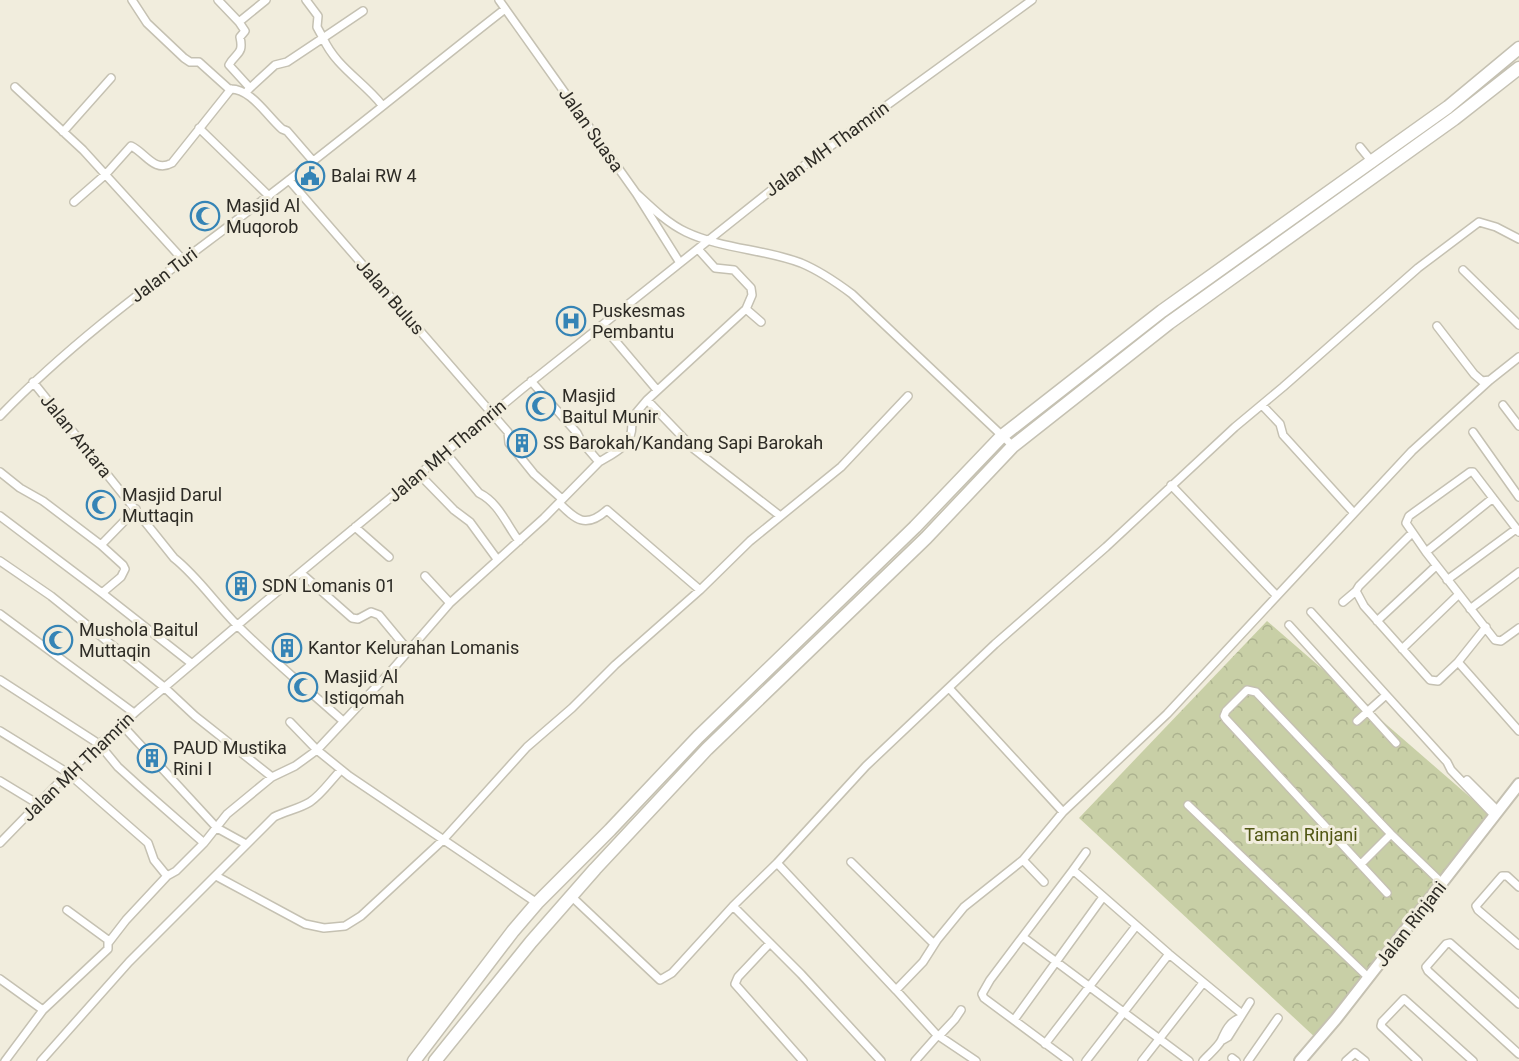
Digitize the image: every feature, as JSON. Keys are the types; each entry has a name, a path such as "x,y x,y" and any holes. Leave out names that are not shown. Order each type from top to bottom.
{"highway":[{"path":"414,1061 537,903 698,737 915,526 1002,436 1162,311 1448,107 1519,48"},
{"path":"435,1061 571,896 707,749 926,538 1013,446 1169,323 1454,119 1519,68"},
{"path":"799,639 809,650"},
{"path":"581,858 595,869"},
{"path":"513,931 531,942"},
{"path":"453,1010 466,1021"}],"street":[{"path":"132,0 147,23 184,58 190,62 199,62 231,89"},
{"path":"218,0 245,31 240,37 242,46 229,65 282,129 287,131 313,161"},
{"path":"239,22 266,0"},
{"path":"306,0 318,16 317,27 336,60 382,105"},
{"name":"Jalan Suasa","path":"499,0 636,193 680,262"},
{"name":"Jalan MH Thamrin","path":"0,843 68,772 191,663 531,381 784,180 1032,0"},
{"name":"Jalan Turi","path":"0,416 33,382 94,329 269,196 505,9"},
{"path":"248,90 274,65 287,62 363,11"},
{"path":"63,132 111,78"},
{"path":"15,87 106,174 184,261"},
{"path":"74,202 106,174 131,146 158,166 172,163 231,89 248,90"},
{"path":"199,128 269,196"},
{"path":"1360,147 1381,172"},
{"name":"Jalan Bulus","path":"289,180 508,432 509,443 574,518 592,521 598,519 607,510 700,590"},
{"path":"636,193 668,221 707,241 799,262 831,279 852,294 1013,446"},
{"path":"571,896 660,980 672,973 866,766 995,644 1106,547 1171,485 1418,268 1479,222 1519,238"},
{"path":"5,1061 43,1010 104,954 109,942 126,920 167,876 176,871 204,843 232,809 272,777 295,766 317,750 391,671 450,603 560,501 598,462 630,440 633,429 631,419 647,400 746,309 752,292 750,286 734,270 712,266 698,249"},
{"path":"1463,270 1519,325"},
{"path":"746,309 761,321"},
{"path":"602,325 657,390"},
{"path":"1437,326 1474,374 1482,381 1490,380"},
{"path":"896,990 922,962 964,907 1023,860 1063,812 1101,773 1167,714 1412,451 1490,380 1519,357"},
{"path":"531,381 578,433 581,441 598,462"},
{"name":"Jalan Antara","path":"33,382 174,558 183,565 237,626 343,721"},
{"path":"216,876 302,923 324,928 345,926 373,906 443,840 527,747 779,515 840,467 908,396"},
{"path":"647,400 694,449 779,515"},
{"path":"1262,405 1280,424 1283,435 1353,512"},
{"path":"1503,405 1519,426"},
{"path":"1473,432 1519,496"},
{"path":"445,452 479,493 487,497 504,516 509,528 519,540"},
{"path":"0,472 20,488 43,501 123,565 125,569 121,577 102,593"},
{"path":"1447,580 1518,531 1476,475 1470,472 1409,516 1406,519 1406,525 1458,595 1486,627 1494,640 1501,641 1518,631"},
{"path":"420,474 454,510 470,522 497,559"},
{"path":"1171,485 1276,595"},
{"path":"1426,552 1493,498"},
{"path":"100,545 136,509"},
{"path":"0,516 191,663"},
{"path":"355,527 389,557"},
{"path":"1342,602 1356,591 1412,532"},
{"path":"0,561 51,596 272,777"},
{"path":"1377,621 1436,566"},
{"path":"1470,609 1519,572"},
{"path":"301,573 352,618 358,619 371,612 379,615 408,650"},
{"path":"425,576 450,603"},
{"path":"1356,591 1364,606 1433,682 1442,679 1486,627"},
{"path":"1402,649 1458,595"},
{"path":"1311,612 1450,765 1451,770 1496,813"},
{"path":"0,614 134,713"},
{"path":"1289,625 1396,743"},
{"path":"1458,662 1519,731"},
{"path":"0,680 99,744 118,767 204,843"},
{"path":"949,688 1063,812"},
{"path":"1387,893 1226,719 1224,716 1226,711 1247,690 1256,692 1391,834 1443,884"},
{"path":"1357,721 1386,695"},
{"path":"290,722 317,750 341,770 537,903"},
{"path":"122,725 217,828 246,844"},
{"path":"0,732 68,772 148,843 154,860 167,876"},
{"path":"41,1061 129,962 246,844 274,817 286,810 309,803 341,770"},
{"path":"0,781 38,804"},
{"name":"Jalan Rinjani","path":"1300,1061 1369,978 1519,784"},
{"path":"1188,805 1369,978"},
{"path":"0,830 8,835"},
{"path":"1361,864 1391,834"},
{"path":"1069,1061 984,998 982,994 1086,852"},
{"path":"1023,860 1044,882"},
{"path":"851,862 934,944"},
{"path":"777,863 939,1036 976,1061"},
{"path":"1073,870 1241,1016"},
{"path":"1519,887 1507,876 1502,876 1476,906 1519,945"},
{"path":"1014,1020 1103,897"},
{"path":"733,906 881,1061"},
{"path":"66,910 109,942"},
{"path":"1045,1044 1136,926"},
{"path":"1023,937 1189,1061"},
{"path":"770,943 738,977 735,984 803,1061"},
{"path":"1519,1004 1450,943 1446,944 1426,967 1519,1053"},
{"path":"1086,1061 1169,954"},
{"path":"0,979 43,1010"},
{"path":"1142,1061 1203,983"},
{"path":"1418,1061 1382,1026 1382,1022 1404,999 1473,1061"},
{"path":"1203,1061 1250,1002"},
{"path":"915,1061 961,1010"},
{"path":"1248,1061 1278,1018"},
{"path":"1346,1061 1355,1053 1365,1061"}],"green space":[{"name":"Taman Rinjani","path":"1267,621 1493,817 1318,1040 1079,818"}],"place":[{"name":"Balai RW 4","path":"310,176"},
{"name":"Masjid Al Muqorob","path":"205,216"},
{"name":"Puskesmas Pembantu","path":"571,321"},
{"name":"Masjid Baitul Munir","path":"541,406"},
{"name":"SS Barokah/Kandang Sapi Barokah","path":"522,443"},
{"name":"Masjid Darul Muttaqin","path":"101,505"},
{"name":"SDN Lomanis 01","path":"241,586"},
{"name":"Mushola Baitul Muttaqin","path":"58,640"},
{"name":"Kantor Kelurahan Lomanis","path":"287,648"},
{"name":"Masjid Al Istiqomah","path":"303,687"},
{"name":"PAUD Mustika Rini I","path":"152,758"}]}
